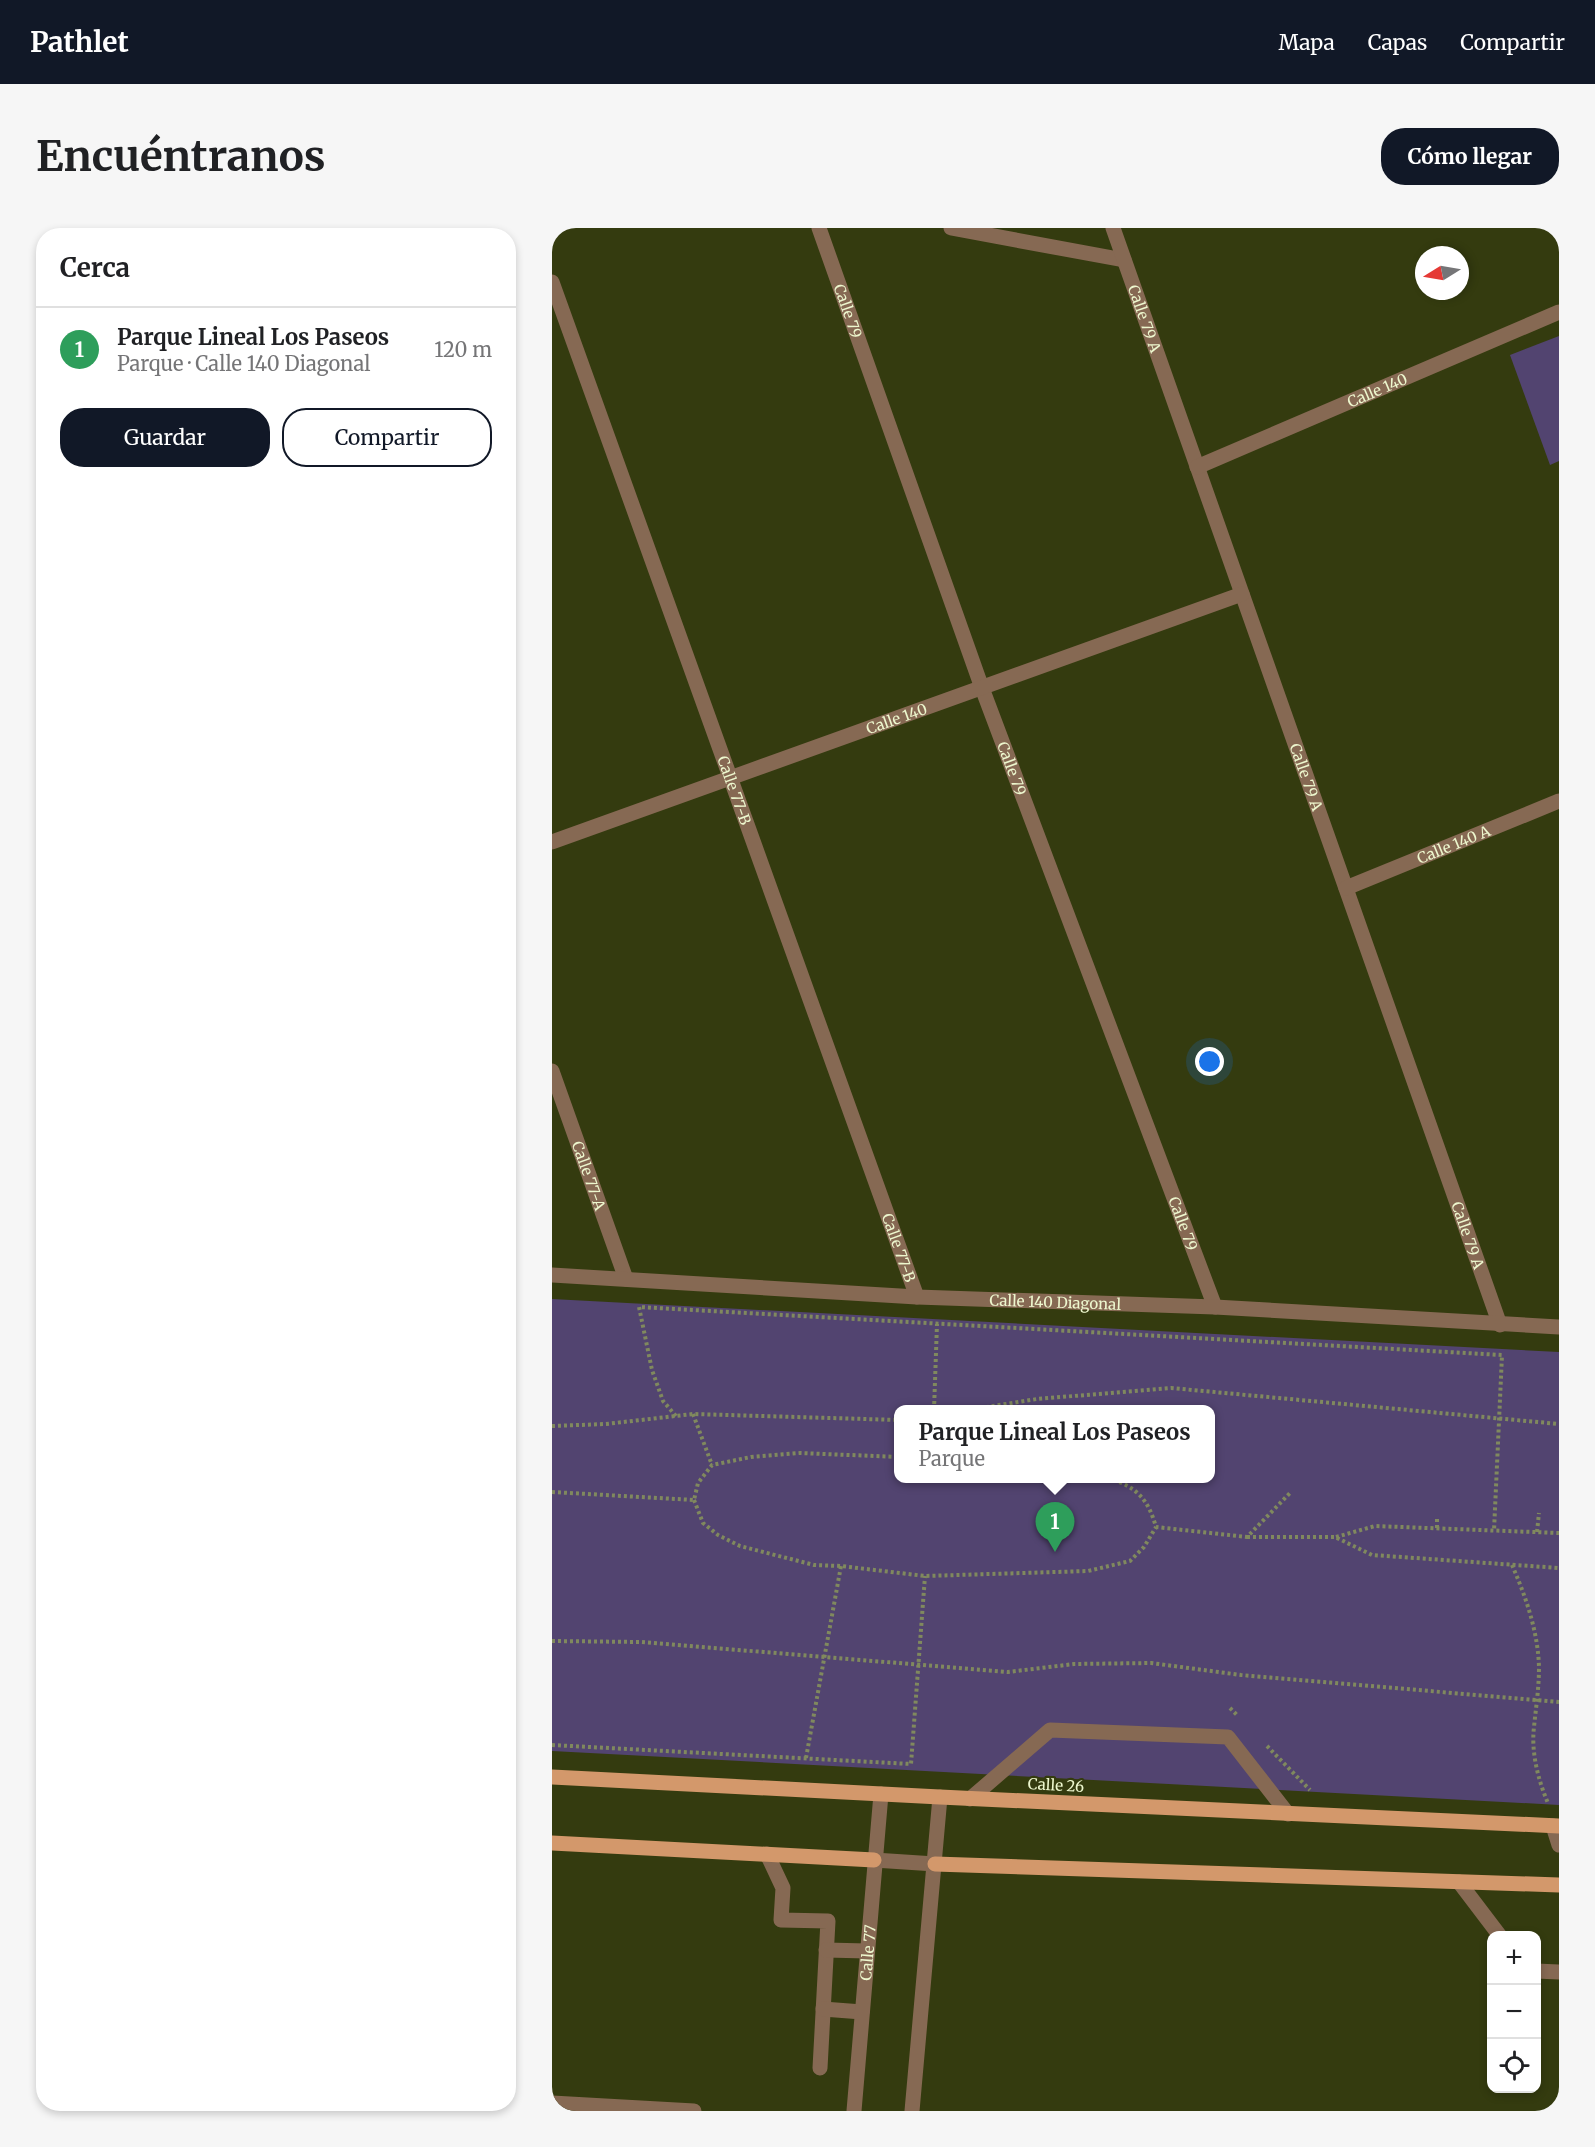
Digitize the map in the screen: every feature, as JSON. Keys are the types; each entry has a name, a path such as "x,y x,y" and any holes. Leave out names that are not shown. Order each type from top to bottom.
{"main road":[{"name":"Calle 26","path":"552,1777 1556,1826"},
{"path":"552,1843 874,1860"},
{"path":"935,1864 1559,1885"}],"street":[{"name":"Calle 79","path":"819,228 982,688 1215,1307"},
{"path":"951,228 1124,260"},
{"name":"Calle 79 A","path":"1113,228 1500,1325"},
{"name":"Calle 77-B","path":"552,282 917,1297"},
{"name":"Calle 140","path":"1197,467 1559,312"},
{"name":"Calle 140","path":"552,842 1242,594"},
{"name":"Calle 140 A","path":"1346,888 1559,801"},
{"name":"Calle 77-A","path":"552,1071 626,1279"},
{"name":"Calle 140 Diagonal","path":"552,1275 917,1297 1215,1307 1559,1328"},
{"path":"970,1799 1050,1730 1228,1737 1288,1814"},
{"name":"Calle 77","path":"854,2111 881,1794"},
{"path":"912,2111 940,1797"},
{"path":"1556,1826 1559,1845"},
{"path":"767,1854 783,1888 782,1920 828,1921 820,2068"},
{"path":"874,1860 935,1864"},
{"path":"1459,1882 1497,1931"},
{"path":"826,1950 867,1951"},
{"path":"1541,1971 1559,1972"},
{"path":"823,2009 862,2012"},
{"path":"552,2103 577,2108 694,2111"}],"path":[{"path":"676,1416 663,1401 652,1370 639,1307 1502,1355 1494,1531"},
{"path":"934,1405 937,1324"},
{"path":"999,1405 1037,1399 1171,1388 1559,1424"},
{"path":"693,1414 712,1465"},
{"path":"552,1426 606,1424 693,1414 894,1420"},
{"path":"894,1457 801,1453 751,1457 712,1465 698,1483 694,1500 703,1522 718,1535 740,1546 814,1565 925,1576 1088,1571 1130,1561 1144,1547 1156,1527 1150,1508 1140,1494 1122,1483"},
{"path":"552,1492 694,1500"},
{"path":"1247,1538 1290,1492"},
{"path":"1537,1532 1539,1513"},
{"path":"1437,1516 1437,1528"},
{"path":"1156,1527 1247,1538 1335,1537 1375,1526 1559,1533"},
{"path":"1335,1537 1372,1555 1559,1568"},
{"path":"1512,1565 1523,1590 1533,1623 1539,1665 1534,1750 1548,1804"},
{"path":"806,1758 841,1566"},
{"path":"552,1745 911,1764 925,1576"},
{"path":"552,1641 640,1642 1008,1672 1074,1664 1151,1663 1241,1675 1559,1702"},
{"path":"1230,1708 1238,1716"},
{"path":"1261,1741 1309,1790 1320,1791"}],"shaded area":[{"path":"1559,336 1559,461 1550,465 1510,355"},
{"path":"552,1299 1559,1352 1559,1805 552,1751"}],"place":[{"name":"Parque Lineal Los Paseos","path":"1055,1552"}]}
